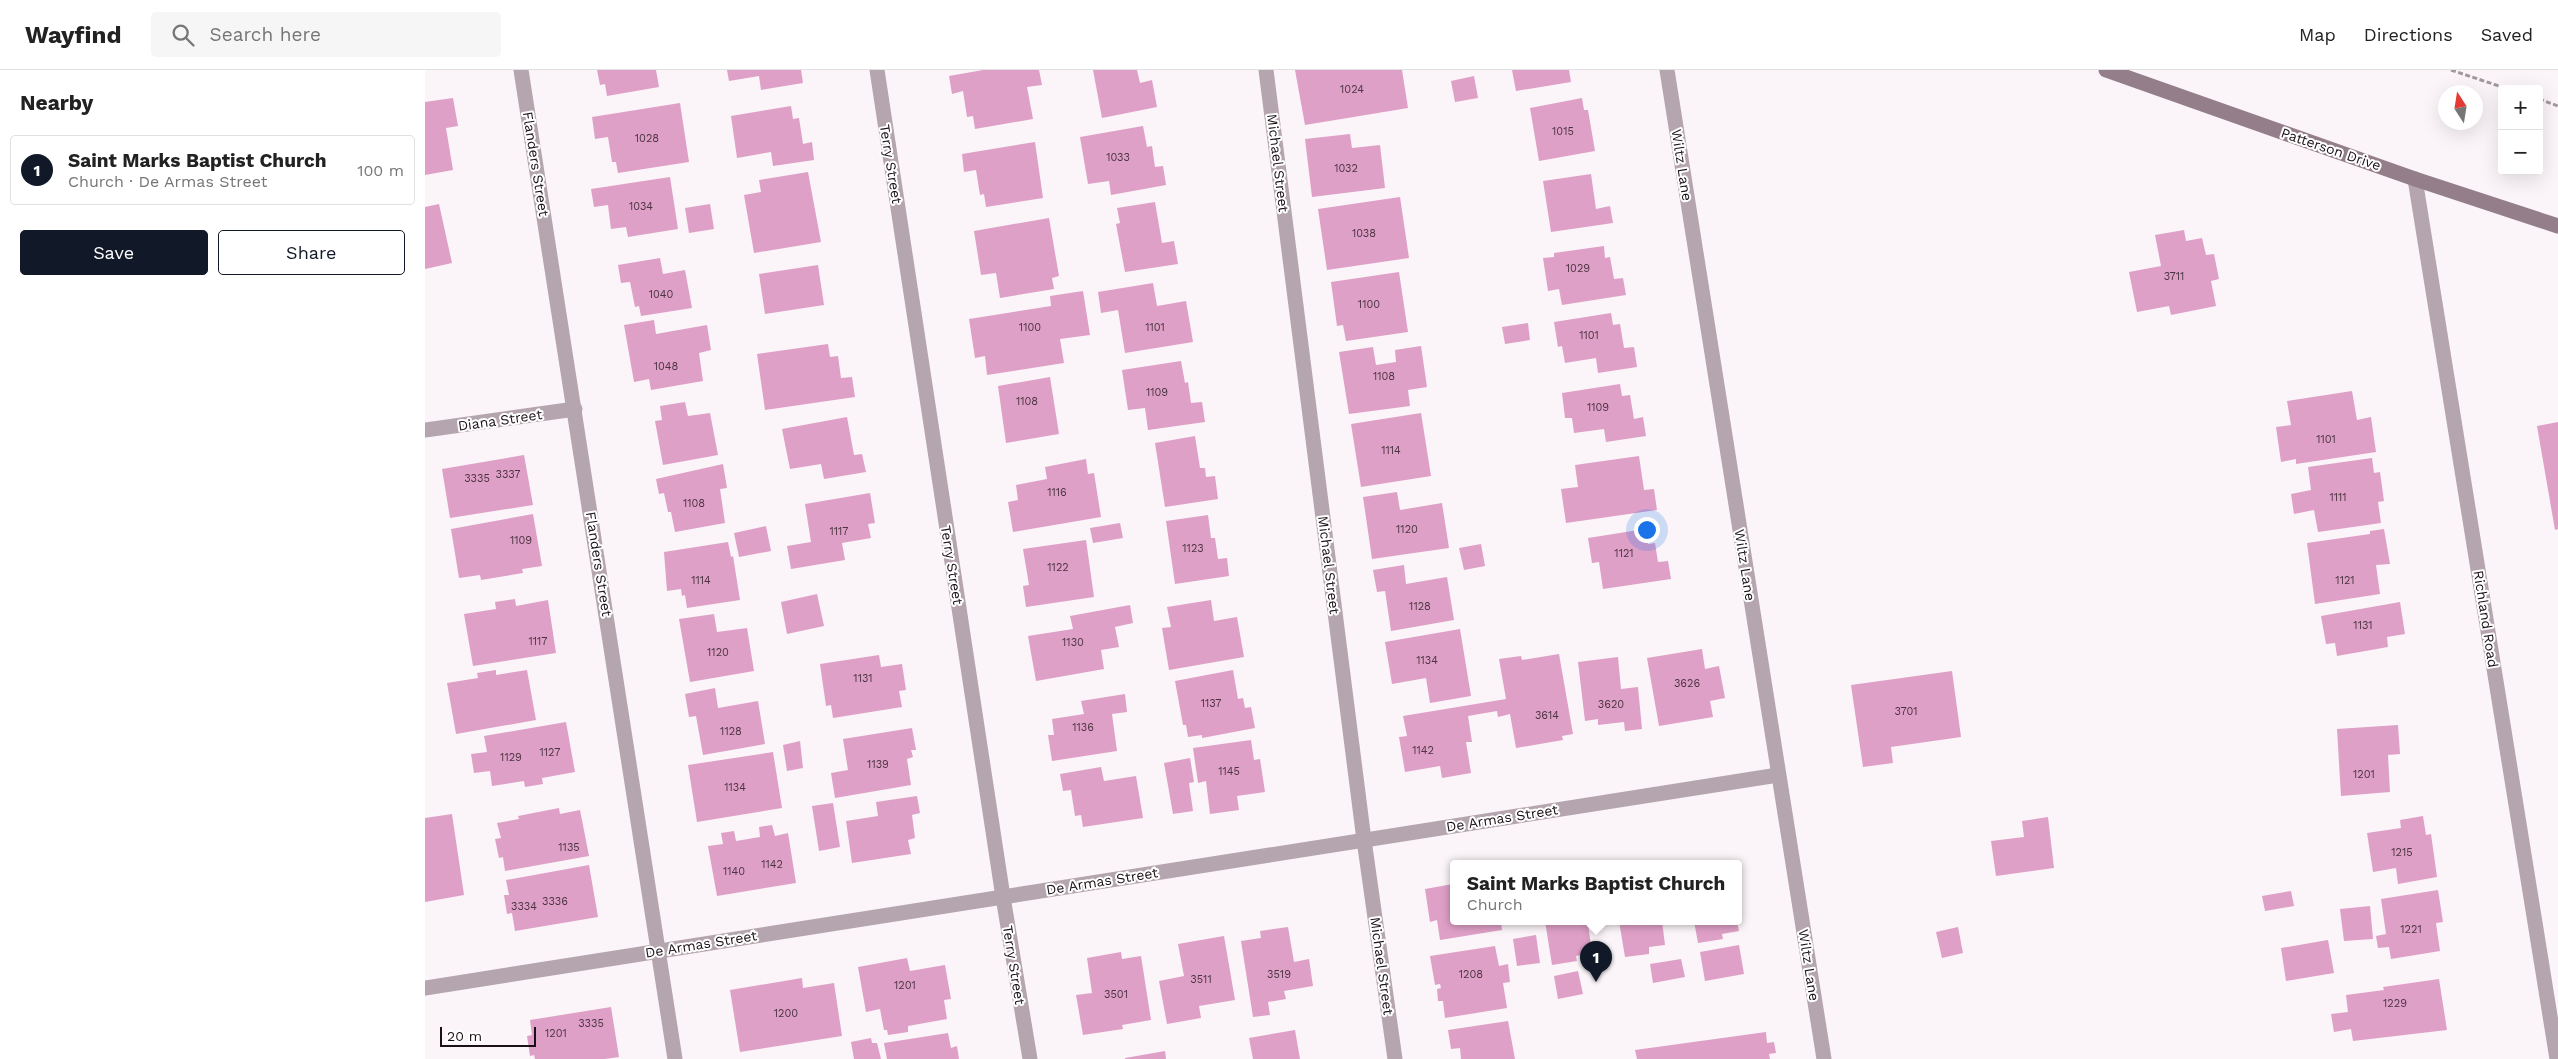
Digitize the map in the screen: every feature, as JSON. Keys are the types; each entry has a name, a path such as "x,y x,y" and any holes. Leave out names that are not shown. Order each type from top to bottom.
{"street":[{"name":"Flanders Street","path":"521,70 675,1059"},
{"name":"Terry Street","path":"877,70 1003,897 1030,1059"},
{"name":"Michael Street","path":"1266,70 1364,840 1395,1059"},
{"name":"Wiltz Lane","path":"1667,70 1824,1059"},
{"name":"Patterson Drive","path":"2106,70 2558,226"},
{"name":"Richland Road","path":"2415,178 2557,1059"},
{"name":"Diana Street","path":"425,430 575,409"},
{"name":"De Armas Street","path":"425,988 1778,774"}],"path":[{"path":"2451,70 2498,86"},
{"path":"2543,100 2558,106"}],"building":[{"path":"597,70 656,70 659,87 607,96 605,84 600,85"},
{"path":"727,70 801,70 803,83 761,90 759,76 729,81"},
{"path":"983,70 1039,70 1042,85 1027,87 1033,119 975,129 973,116 967,117 963,91 952,94 949,76"},
{"path":"1093,70 1137,70 1140,83 1152,80 1157,107 1102,118"},
{"path":"1295,70 1402,70 1408,108 1305,125"},
{"path":"1512,70 1569,70 1571,82 1516,91"},
{"path":"1474,76 1478,98 1455,102 1451,81"},
{"path":"453,98 458,126 446,128 453,170 425,175 425,102"},
{"path":"1582,98 1584,110 1588,110 1595,151 1539,161 1530,108"},
{"path":"680,103 689,162 618,173 616,162 612,162 608,137 595,139 592,117"},
{"path":"791,106 793,119 799,118 803,144 812,142 814,160 773,166 771,152 737,158 731,116"},
{"path":"1143,126 1147,147 1152,146 1155,167 1163,166 1166,185 1111,195 1109,181 1088,184 1080,137"},
{"path":"1350,134 1352,148 1380,145 1385,188 1312,197 1305,139"},
{"path":"1035,142 1043,198 986,207 984,194 980,195 976,170 964,172 962,154"},
{"path":"808,172 821,242 754,253 744,195 761,192 759,180"},
{"path":"1591,174 1596,209 1610,206 1613,223 1551,232 1543,181"},
{"path":"670,177 678,229 628,237 626,227 611,229 608,205 594,207 591,189"},
{"path":"1400,197 1409,258 1327,270 1318,209"},
{"path":"1155,202 1162,243 1174,241 1178,264 1125,272 1116,224 1120,223 1117,208"},
{"path":"439,204 452,263 425,269 425,207"},
{"path":"710,204 714,229 689,233 685,208"},
{"path":"1049,218 1059,276 1052,278 1054,289 1000,298 996,273 981,275 974,231"},
{"path":"2184,230 2186,241 2202,238 2206,255 2214,254 2219,279 2211,281 2216,306 2171,315 2169,306 2137,312 2129,272 2161,266 2155,235"},
{"path":"1604,246 1605,258 1610,257 1614,279 1623,278 1626,295 1562,305 1559,289 1548,291 1543,258 1554,257 1554,253"},
{"path":"660,258 663,274 685,270 692,308 641,316 639,306 635,307 630,282 621,283 618,265"},
{"path":"818,265 824,305 765,314 759,274"},
{"path":"1399,272 1408,332 1346,341 1343,325 1337,326 1331,282"},
{"path":"1153,283 1157,306 1186,301 1193,342 1125,353 1118,310 1101,313 1098,292"},
{"path":"1083,291 1090,335 1060,339 1064,363 987,375 985,356 975,358 969,319 1051,306 1050,296"},
{"path":"1611,313 1613,325 1620,324 1624,348 1634,347 1637,367 1598,373 1596,358 1565,363 1562,346 1558,347 1554,322"},
{"path":"654,320 656,334 707,325 711,350 699,353 703,381 651,390 649,379 634,382 624,325"},
{"path":"1528,323 1530,340 1505,344 1502,327"},
{"path":"828,344 830,357 838,356 841,378 852,377 855,397 765,410 757,354"},
{"path":"1421,346 1427,387 1408,390 1410,406 1349,414 1339,352 1373,347 1376,365 1396,362 1395,350"},
{"path":"1181,361 1185,383 1188,382 1191,403 1202,402 1205,422 1148,430 1145,408 1128,410 1122,370"},
{"path":"1050,377 1059,434 1006,443 998,386"},
{"path":"1620,384 1622,396 1630,395 1634,419 1643,417 1646,436 1606,442 1604,429 1574,433 1572,418 1565,418 1562,393"},
{"path":"2352,391 2357,420 2371,417 2376,452 2296,464 2296,459 2281,462 2276,427 2291,425 2287,401"},
{"path":"685,402 688,416 710,413 718,455 663,465 655,421 662,420 660,406"},
{"path":"1421,413 1431,476 1361,487 1351,424"},
{"path":"847,417 854,455 862,454 866,472 824,479 821,464 790,469 782,429"},
{"path":"2558,422 2558,529 2555,530 2537,426"},
{"path":"1195,436 1200,468 1205,468 1206,477 1215,476 1218,499 1165,507 1155,443"},
{"path":"524,455 533,505 450,518 442,469"},
{"path":"1639,456 1644,490 1654,489 1657,510 1566,523 1561,489 1578,487 1575,465"},
{"path":"2372,458 2374,473 2380,472 2384,501 2378,502 2381,523 2318,532 2314,510 2294,514 2291,494 2311,490 2308,467"},
{"path":"1086,459 1088,474 1094,473 1101,517 1013,532 1008,502 1018,500 1016,485 1047,479 1045,467"},
{"path":"723,464 727,488 720,489 725,523 675,532 671,512 668,512 664,493 659,494 656,479"},
{"path":"1397,492 1400,510 1442,503 1449,548 1372,559 1363,497"},
{"path":"870,493 875,523 868,524 871,538 842,543 845,560 791,569 787,546 811,542 805,504"},
{"path":"533,514 542,566 522,569 523,573 481,580 480,575 459,578 451,529"},
{"path":"1208,515 1211,538 1215,538 1218,559 1227,558 1229,576 1175,584 1166,521"},
{"path":"1120,523 1123,538 1093,543 1090,528"},
{"path":"766,526 771,551 739,557 734,533"},
{"path":"1645,529 1648,544 1655,543 1658,562 1668,561 1671,579 1603,589 1599,562 1592,563 1588,538"},
{"path":"2384,529 2390,564 2376,565 2380,594 2315,604 2307,543 2370,534 2370,531"},
{"path":"1086,540 1094,597 1026,607 1023,586 1029,585 1023,549"},
{"path":"728,542 731,557 733,556 740,600 687,608 685,595 682,596 681,589 667,591 664,552"},
{"path":"1481,544 1485,566 1464,570 1459,548"},
{"path":"1404,565 1406,584 1447,577 1454,620 1391,631 1385,591 1377,592 1373,570"},
{"path":"817,594 824,626 787,634 781,602"},
{"path":"515,599 516,606 548,600 556,653 473,666 464,614 496,609 495,602"},
{"path":"1211,600 1214,621 1237,617 1244,657 1169,670 1162,628 1171,627 1167,607"},
{"path":"2400,602 2405,634 2387,637 2388,647 2337,656 2335,643 2326,644 2321,616"},
{"path":"1130,605 1133,623 1115,627 1119,647 1101,650 1104,669 1036,681 1028,636 1073,629 1070,616"},
{"path":"714,614 717,632 747,628 754,671 690,682 679,619"},
{"path":"1460,629 1471,696 1430,703 1426,678 1392,684 1385,642"},
{"path":"1702,649 1705,669 1719,666 1725,698 1710,701 1713,717 1659,726 1647,658"},
{"path":"1559,654 1573,734 1562,736 1563,740 1516,748 1510,714 1498,717 1497,711 1468,716 1472,742 1466,742 1471,773 1442,778 1440,766 1405,772 1399,737 1407,736 1403,716 1506,699 1499,659 1521,656 1522,660"},
{"path":"879,655 881,667 902,664 906,690 899,691 902,707 833,718 831,705 826,706 820,664"},
{"path":"1618,657 1621,689 1638,687 1642,729 1625,731 1624,722 1598,725 1598,719 1585,721 1578,662"},
{"path":"496,670 496,675 527,670 536,720 456,734 447,683 478,678 477,673"},
{"path":"1233,670 1238,699 1243,698 1245,708 1251,707 1255,728 1202,738 1202,735 1188,737 1186,725 1183,725 1175,681"},
{"path":"1952,671 1961,737 1891,747 1893,763 1863,767 1851,685"},
{"path":"715,688 718,708 758,701 765,744 703,755 696,716 689,717 685,694"},
{"path":"1125,694 1127,712 1112,714 1117,751 1052,761 1048,735 1054,735 1052,719 1084,714 1081,701"},
{"path":"566,722 575,772 542,778 543,784 525,787 524,781 492,786 490,771 474,773 471,754 487,752 484,736"},
{"path":"2398,725 2400,754 2388,755 2390,792 2341,796 2337,729"},
{"path":"912,728 916,750 911,750 913,757 907,759 911,785 835,798 831,773 848,770 843,739"},
{"path":"1251,740 1254,760 1260,759 1265,792 1237,796 1239,810 1210,814 1206,781 1198,783 1193,748"},
{"path":"800,741 803,768 787,771 783,745"},
{"path":"773,752 782,808 697,822 688,765"},
{"path":"1190,758 1194,782 1189,783 1193,811 1173,814 1164,763"},
{"path":"1101,767 1104,781 1136,776 1143,818 1083,827 1081,815 1075,816 1071,790 1063,791 1060,774"},
{"path":"917,796 920,813 912,815 915,838 908,840 911,854 852,863 846,821 878,816 876,802"},
{"path":"833,803 840,847 819,851 812,806"},
{"path":"559,808 560,814 580,810 589,856 505,871 503,857 499,858 495,839 501,838 497,823 519,819 518,816"},
{"path":"452,814 464,895 425,902 425,818"},
{"path":"2423,816 2426,835 2431,834 2437,877 2398,884 2396,868 2373,872 2367,833 2401,828 2400,820"},
{"path":"2048,817 2054,868 1996,876 1991,841 2024,837 2022,821"},
{"path":"772,825 775,836 788,833 796,883 717,896 708,846 723,844 721,833 734,831 736,841 760,837 759,827"},
{"path":"589,865 598,917 515,931 512,913 507,914 504,895 509,895 506,880"},
{"path":"1450,885 1450,925 1501,925 1502,930 1440,940 1437,920 1430,922 1425,889"},
{"path":"2438,890 2443,922 2436,923 2440,951 2391,959 2389,947 2378,948 2376,936 2386,934 2381,899"},
{"path":"2291,891 2294,906 2265,911 2262,896"},
{"path":"2370,906 2373,939 2344,941 2340,909"},
{"path":"1546,925 1588,925 1592,953 1576,956 1577,961 1552,965"},
{"path":"1620,925 1662,925 1665,945 1649,947 1649,954 1625,957"},
{"path":"1695,925 1738,925 1739,931 1722,934 1723,939 1698,943"},
{"path":"1288,927 1294,962 1309,959 1313,986 1284,991 1286,999 1268,1002 1270,1015 1253,1017 1241,941 1261,938 1260,931"},
{"path":"1958,927 1963,953 1942,958 1936,932"},
{"path":"1536,935 1540,963 1517,966 1513,939"},
{"path":"1224,936 1235,1000 1199,1006 1201,1018 1167,1024 1159,981 1184,976 1178,944"},
{"path":"2328,940 2334,973 2286,981 2281,948"},
{"path":"1739,945 1744,974 1705,981 1700,952"},
{"path":"1495,946 1499,966 1508,964 1510,982 1503,983 1507,1008 1445,1018 1443,1001 1438,1001 1437,989 1441,988 1440,984 1435,985 1430,956"},
{"path":"1121,952 1122,959 1141,956 1151,1020 1122,1025 1123,1029 1083,1035 1076,995 1092,993 1087,958"},
{"path":"907,958 910,971 945,965 951,999 944,1000 947,1019 908,1026 908,1032 888,1035 887,1030 884,1030 880,1009 866,1012 858,967"},
{"path":"1681,959 1685,977 1653,983 1650,964"},
{"path":"1578,971 1583,994 1558,999 1554,976"},
{"path":"802,978 803,988 834,983 842,1036 740,1052 730,990"},
{"path":"2439,979 2447,1030 2353,1041 2351,1029 2334,1032 2331,1014 2348,1012 2346,995 2384,990 2383,987"},
{"path":"611,1007 619,1057 605,1059 535,1059 534,1055 530,1056 527,1036 532,1035 530,1020"},
{"path":"1508,1021 1515,1059 1461,1059 1460,1048 1451,1049 1448,1030"},
{"path":"1295,1030 1300,1059 1253,1059 1249,1038"},
{"path":"1766,1032 1767,1043 1774,1042 1776,1053 1769,1054 1770,1059 1637,1059 1635,1050"},
{"path":"948,1033 951,1048 957,1046 959,1059 887,1059 884,1043"},
{"path":"871,1038 872,1043 877,1043 881,1059 854,1059 851,1042"},
{"path":"1165,1051 1166,1059 1125,1059 1125,1058"}],"place":[{"name":"Saint Marks Baptist Church","path":"1596,982"}]}
